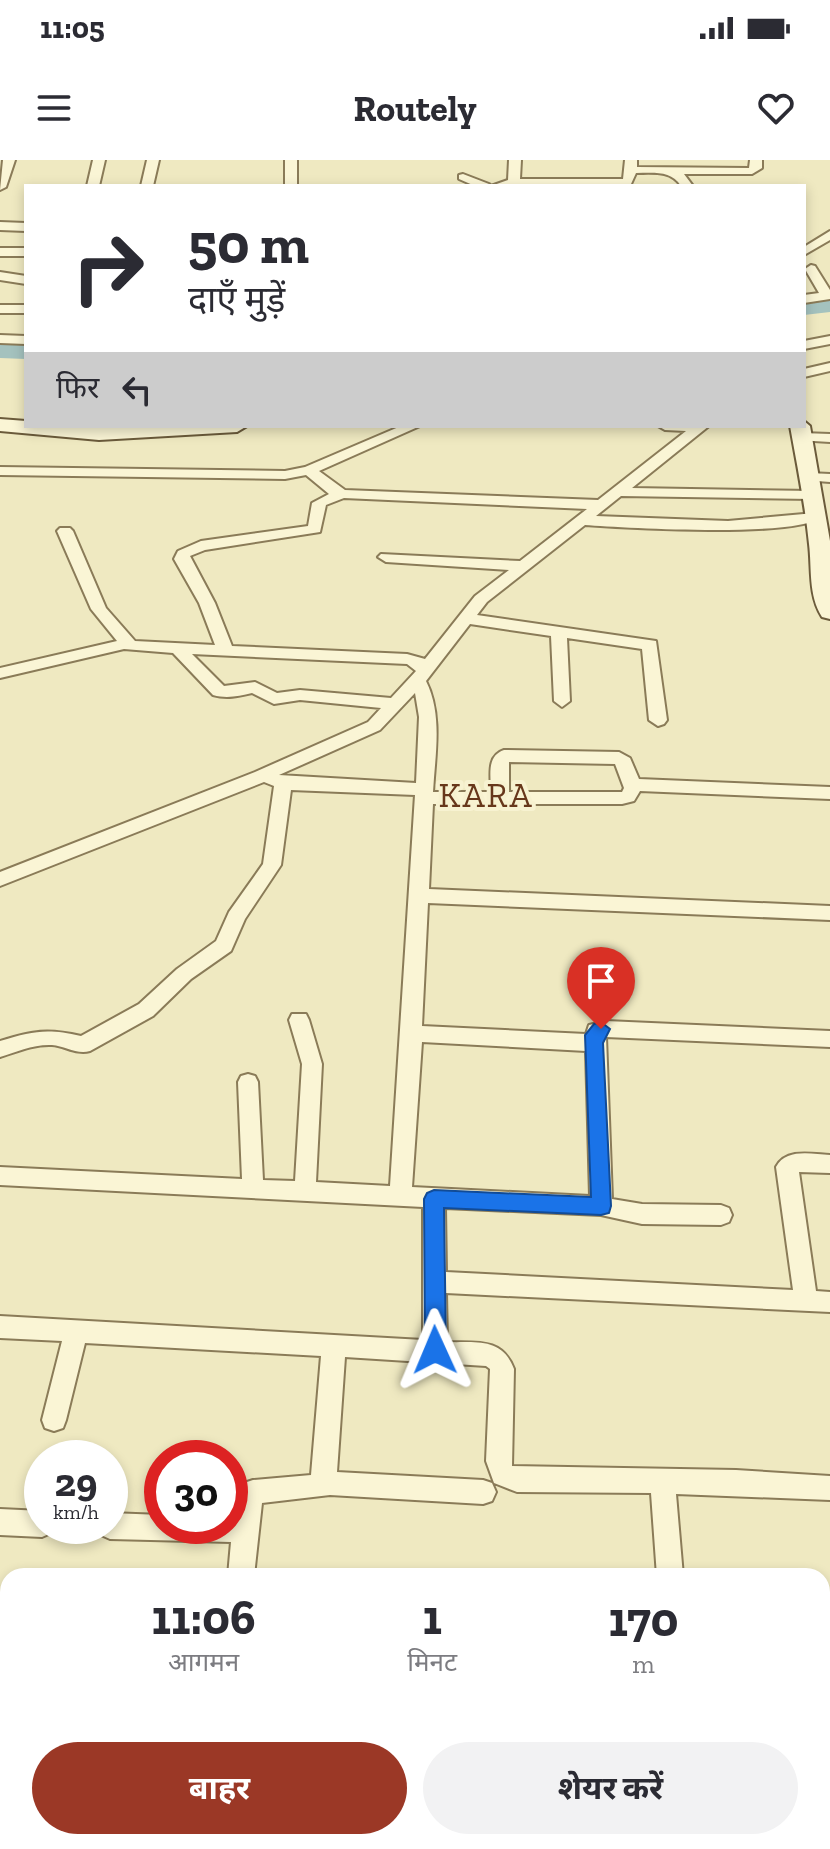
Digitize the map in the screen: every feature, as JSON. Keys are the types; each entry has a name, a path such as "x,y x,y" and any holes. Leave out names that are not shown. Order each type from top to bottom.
{"street":[{"path":"0,187 9,160"},
{"path":"93,184 99,160"},
{"path":"147,184 153,160"},
{"path":"291,160 291,184"},
{"path":"514,182 515,160"},
{"path":"506,184 627,182 631,165 671,171 750,172 756,170 756,160"},
{"path":"671,171 682,176 686,184"},
{"path":"463,177 480,184"},
{"path":"0,226 24,227"},
{"path":"806,251 830,235"},
{"path":"0,252 24,252"},
{"path":"806,299 827,296 811,269"},
{"path":"0,276 24,280"},
{"path":"0,309 24,309"},
{"path":"0,339 24,340"},
{"path":"806,345 830,340"},
{"path":"806,373 830,367"},
{"path":"0,425 24,427"},
{"path":"33,428 99,434 202,428"},
{"path":"0,471 275,475 309,470 408,428"},
{"path":"0,879 261,776 368,730 421,676 481,599 700,428"},
{"path":"801,431 830,438"},
{"path":"801,431 817,483 815,517 825,546 830,612"},
{"path":"309,470 342,494 603,505"},
{"path":"621,492 817,483"},
{"path":"226,651 207,603 182,559 183,554 201,546 315,529 319,503 342,494"},
{"path":"583,520 720,526 768,525 815,517"},
{"path":"65,531 99,609 125,644"},
{"path":"386,557 525,566"},
{"path":"465,618 651,646 658,720"},
{"path":"559,632 562,701"},
{"path":"0,673 125,644 140,648 419,662 427,703 424,794 400,1197"},
{"path":"178,649 219,691 233,692 255,687 277,699 296,695 396,704"},
{"path":"261,776 283,783 424,794 500,796 625,798 632,786 624,762 619,758 504,756 499,762 500,796"},
{"path":"0,1049 52,1037 83,1045 146,1010 184,974 224,946 236,917 272,865 283,783"},
{"path":"632,786 830,793"},
{"path":"419,896 830,913"},
{"path":"299,1020 312,1064 305,1192"},
{"path":"601,1206 596,1031 830,1039"},
{"path":"412,1033 594,1043"},
{"path":"248,1082 253,1189"},
{"path":"806,1301 787,1167 791,1163 830,1164"},
{"path":"0,1176 601,1206 642,1214 721,1215"},
{"path":"434,1199 435,1350"},
{"path":"435,1282 830,1302"},
{"path":"0,1327 490,1355 499,1361 502,1369 498,1461 503,1474 517,1480 830,1488"},
{"path":"54,1420 76,1332"},
{"path":"248,1515 253,1492 321,1487 325,1483 334,1345"},
{"path":"663,1482 669,1568"},
{"path":"325,1483 483,1492"},
{"path":"0,1522 24,1523"},
{"path":"242,1568 244,1544"}],"waterway":[{"path":"806,308 830,305"},
{"path":"0,351 24,352"}],"district":[{"name":"KARA","path":"486,795"}],"route":[{"path":"435,1350 434,1199 601,1206 594,1043 594,1035 601,1029"}]}
